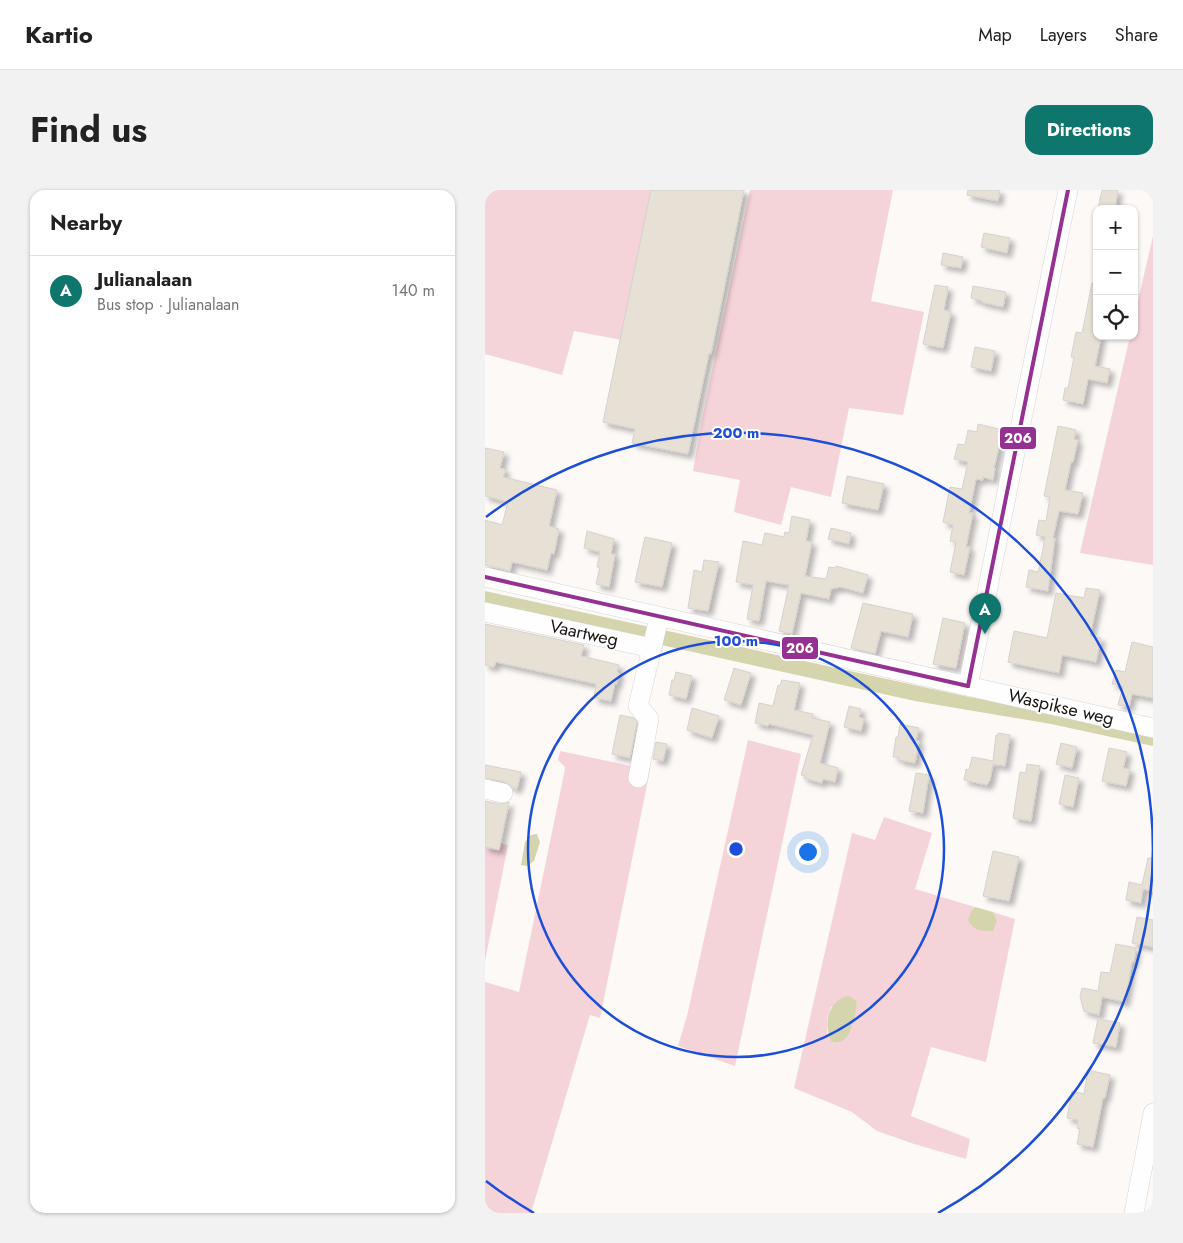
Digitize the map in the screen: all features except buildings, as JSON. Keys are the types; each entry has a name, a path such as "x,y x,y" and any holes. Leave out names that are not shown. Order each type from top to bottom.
{"street":[{"path":"968,686 1068,190"},
{"name":"Vaartweg","path":"485,577 655,634"},
{"name":"Vaartweg","path":"485,612 655,634 968,686"},
{"path":"638,778 649,719 638,706 655,634"},
{"name":"Waspikse weg","path":"968,686 1153,728"},
{"path":"1134,1213 1153,1113"}],"shaded area":[{"path":"485,190 652,190 622,340 574,331 562,375 485,354"},
{"path":"750,190 893,190 871,301 924,312 903,415 849,408 831,497 791,487 781,525 734,512 740,480 693,471 702,419"},
{"path":"1153,236 1153,565 1080,553 1129,340 1138,340 1138,301"},
{"path":"485,591 969,697 1153,732 1153,746 1051,724 915,701 485,606"},
{"path":"748,740 801,754 735,1066 678,1046 687,1016"},
{"path":"560,751 650,770 600,1018 590,1015 531,1213 485,1213 485,982 519,992 564,774 565,767 558,760"},
{"path":"884,817 932,833 915,889 975,907 972,910 997,920 993,912 1015,919 986,1062 931,1047 911,1116 970,1139 966,1159 877,1131 852,1112 794,1088 852,833 875,840","holes":["857,1002 852,1027 827,1034 827,1020 831,1007"]},
{"path":"537,834 540,842 534,861 527,866 521,865 525,842 531,835"},
{"path":"485,840 508,845 485,961"},
{"path":"975,907 993,912 997,920 993,931 978,930 970,924 968,920"},
{"path":"847,996 857,1002 851,1030 843,1040 838,1042 831,1041 827,1028 831,1008 835,1003"}],"transit line":[{"name":"206","path":"968,686 1068,190"},
{"name":"206","path":"485,577 968,686"}],"place":[{"name":"Julianalaan","path":"985,634"}]}
